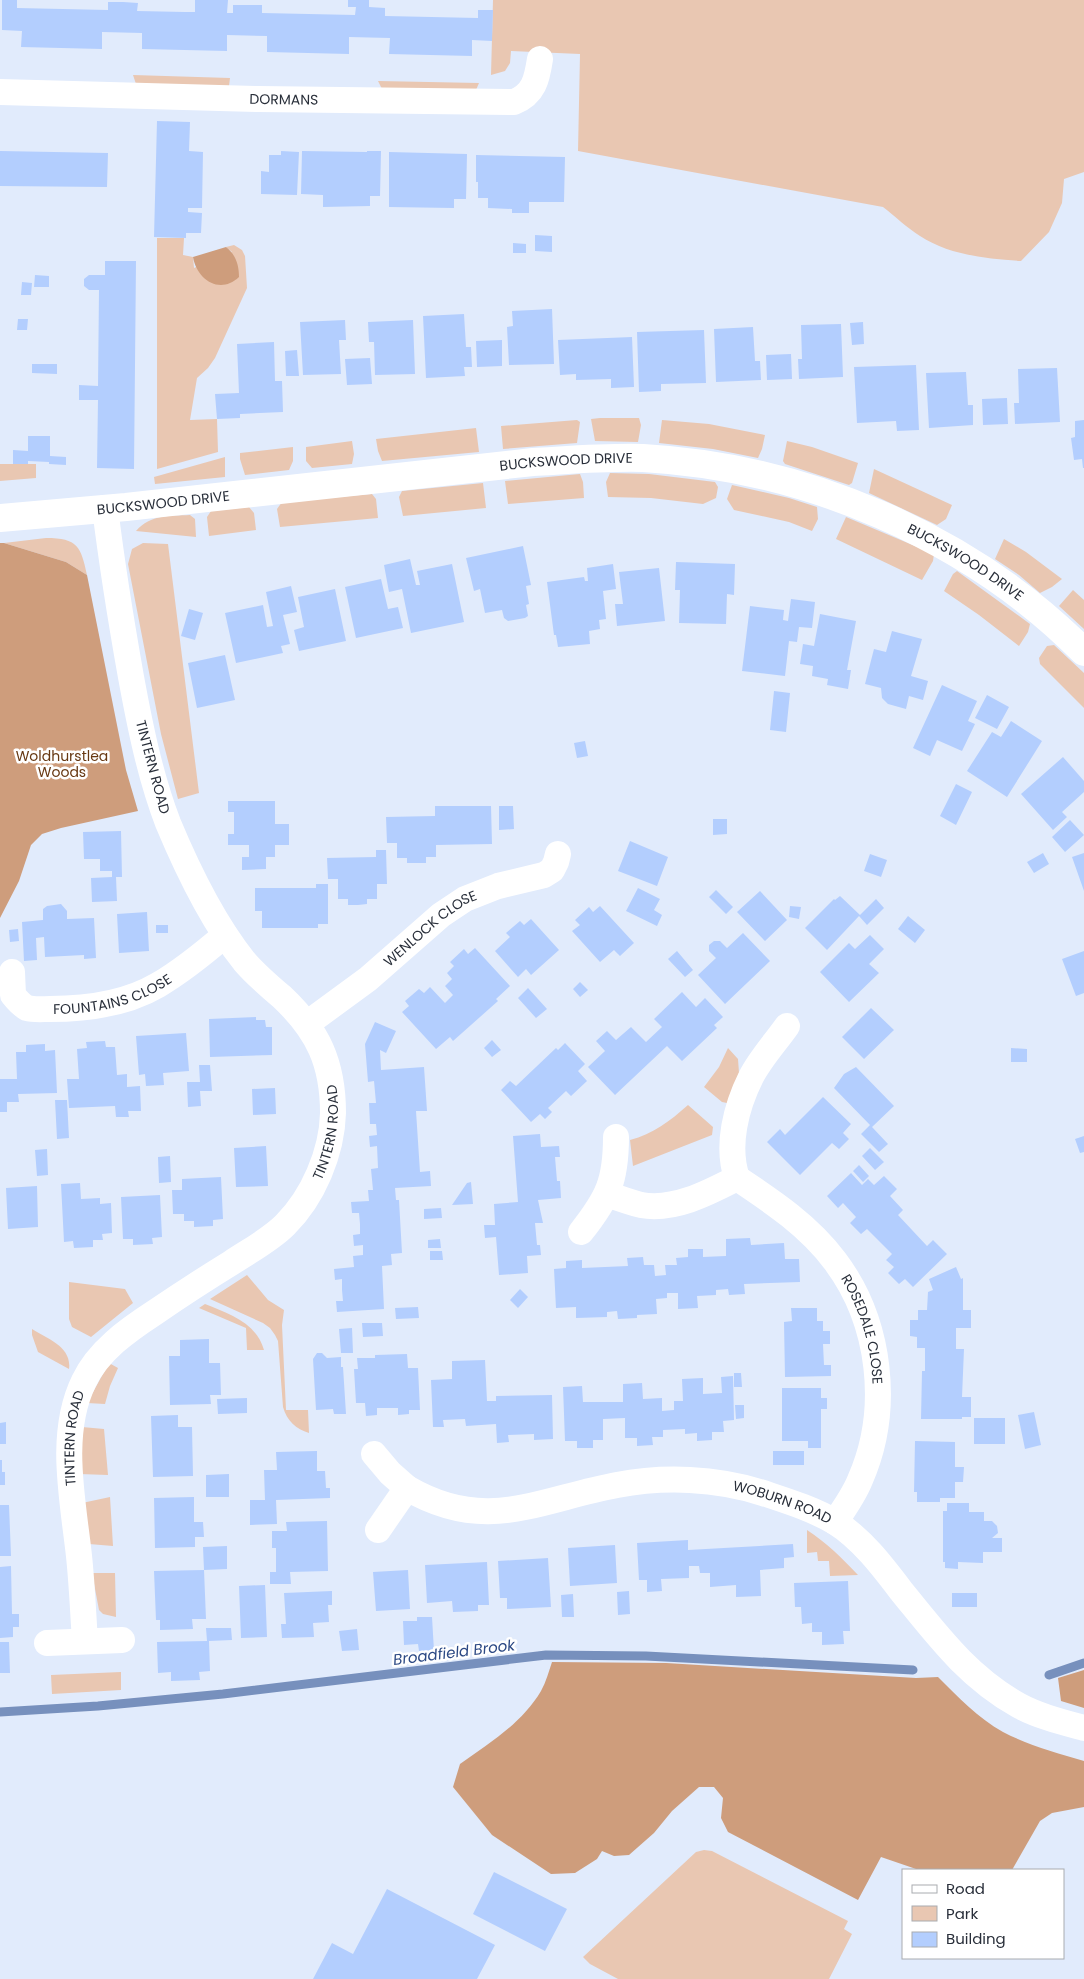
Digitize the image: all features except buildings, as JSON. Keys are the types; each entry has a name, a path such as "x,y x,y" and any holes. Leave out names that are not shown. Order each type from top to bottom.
{"street":[{"name":"DORMANS","path":"0,92 267,99 514,102 524,98 532,87 537,76 540,59"},
{"name":"BUCKSWOOD DRIVE","path":"0,518 533,462 624,458 692,464 738,470 792,483 851,502 914,531 971,562 1025,600 1069,636 1084,652"},
{"name":"TINTERN ROAD","path":"85,1641 80,1566 69,1469 75,1407 84,1381 99,1359 123,1335 258,1246 285,1225 306,1198 321,1171 329,1141 333,1114 331,1085 324,1051 308,1023 246,964 225,936 168,823 155,785 136,706 106,508"},
{"name":"WENLOCK CLOSE","path":"308,1023 368,979 441,915 465,899 498,886 544,875 552,870 558,854"},
{"name":"FOUNTAINS CLOSE","path":"12,972 13,995 18,1002 26,1007 33,1009 93,1007 124,999 156,987 182,970 225,936"},
{"path":"607,1194 642,1205 677,1204 708,1193 737,1178 733,1166 732,1139 744,1092 760,1063 787,1026"},
{"path":"581,1232 607,1194 614,1170 616,1137"},
{"name":"ROSEDALE CLOSE","path":"737,1178 777,1205 816,1239 848,1279 868,1324 874,1347 878,1390 876,1415 868,1460 860,1481 835,1522"},
{"name":"WOBURN ROAD","path":"374,1454 390,1473 407,1488 427,1500 472,1511 500,1511 535,1506 565,1496 651,1480 685,1480 723,1484 760,1492 793,1503 835,1522 866,1549 951,1652 986,1684 1020,1706 1084,1728"},
{"path":"378,1530 407,1488"},
{"path":"47,1643 122,1640"}],"green space":[{"path":"493,0 1084,0 1084,172 1064,179 1062,203 1049,232 1021,261 969,255 943,248 915,233 883,207 578,151 580,54 511,51 510,63 505,71 491,75"},
{"path":"133,75 230,78 229,86 136,84"},
{"path":"378,81 479,83 476,90 382,89"},
{"path":"157,238 184,238 183,255 193,257 194,268 232,252 226,247 234,245 242,250 245,256 247,288 215,358 197,378 190,420 217,419 218,452 157,469"},
{"path":"226,247 236,260 239,277 224,285 217,285 204,278 195,265 193,257"},
{"path":"639,418 641,425 638,442 595,441 591,419"},
{"path":"577,420 580,422 577,443 503,449 501,426"},
{"path":"662,420 709,424 765,435 762,449 758,458 713,449 659,443"},
{"path":"476,428 479,452 382,461 378,451 376,439"},
{"path":"352,441 354,454 352,464 312,468 306,461 306,447"},
{"path":"787,441 812,447 858,463 852,483 849,485 785,464 783,461"},
{"path":"293,447 293,461 289,470 245,475 240,453"},
{"path":"225,457 225,477 155,484 154,477"},
{"path":"0,464 36,464 36,478 0,481"},
{"path":"874,469 952,505 946,519 937,525 869,493"},
{"path":"610,473 649,474 715,482 718,487 716,498 703,504 651,498 608,497 606,482"},
{"path":"580,474 583,482 584,498 508,504 505,481"},
{"path":"483,483 486,508 403,516 399,497 402,491"},
{"path":"732,485 789,498 817,507 818,519 812,531 789,522 734,510 727,499"},
{"path":"372,494 376,499 378,518 280,527 277,509 282,502"},
{"path":"249,507 254,513 256,530 209,536 207,517 211,511"},
{"path":"190,515 195,519 196,537 136,531 148,521 154,519"},
{"path":"846,517 934,554 933,561 922,580 836,539"},
{"path":"46,538 65,540 76,546 83,557 87,575 66,562 4,543"},
{"path":"1004,539 1026,552 1062,579 1040,593 1019,575 995,559"},
{"name":"Woldhurstlea Woods","path":"0,543 66,562 87,575 126,770 138,811 42,834 31,845 19,881 0,918"},
{"path":"143,543 168,544 199,793 178,799 161,734 128,564 132,549"},
{"path":"957,571 1030,624 1028,632 1019,646 944,591 953,574"},
{"path":"1073,590 1084,600 1084,629 1059,606"},
{"path":"1054,645 1084,673 1084,708 1040,664 1039,658 1047,646"},
{"path":"728,1048 738,1059 739,1073 727,1103 722,1102 704,1087 719,1067"},
{"path":"688,1105 713,1127 712,1135 633,1166 630,1140 661,1126"},
{"path":"247,1275 268,1300 284,1310 282,1325 286,1410 308,1410 309,1433 293,1424 283,1407 278,1341 270,1328 210,1299"},
{"path":"69,1282 125,1289 133,1303 91,1337 72,1327 69,1319"},
{"path":"205,1304 240,1320 248,1326 255,1332 264,1350 247,1350 246,1328 199,1308"},
{"path":"32,1329 52,1340 63,1349 69,1361 69,1369 38,1352 32,1335"},
{"path":"109,1363 118,1368 105,1404 87,1403"},
{"path":"82,1427 104,1429 108,1475 79,1474"},
{"path":"110,1497 113,1546 89,1544 82,1503"},
{"path":"807,1530 834,1551 858,1575 830,1576 829,1561 818,1561 817,1552 807,1553"},
{"path":"92,1573 115,1573 116,1617 103,1614 99,1610"},
{"path":"552,1662 666,1663 916,1678 938,1677 977,1714 1003,1732 1032,1745 1084,1761 1084,1807 1052,1813 1040,1821 1013,1869 916,1869 881,1857 858,1900 728,1832 721,1818 723,1798 714,1787 699,1787 672,1811 654,1833 629,1855 614,1856 602,1851 597,1859 575,1873 551,1874 492,1835 453,1787 460,1764 505,1732 525,1713 543,1688"},
{"path":"1084,1670 1084,1708 1061,1701 1058,1678"},
{"path":"121,1672 121,1690 52,1694 51,1675"},
{"path":"712,1851 848,1921 844,1929 852,1934 829,1979 618,1979 590,1964 583,1957 696,1852"}],"waterway":[{"name":"Broadfield Brook","path":"0,1712 98,1706 223,1694 546,1655 646,1656 913,1670"},
{"path":"1049,1675 1084,1663"}]}
